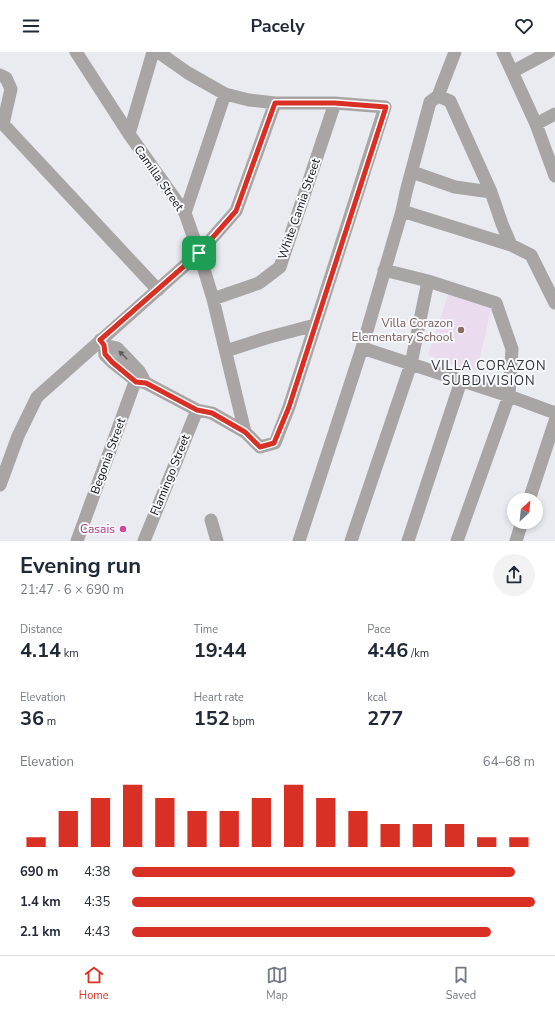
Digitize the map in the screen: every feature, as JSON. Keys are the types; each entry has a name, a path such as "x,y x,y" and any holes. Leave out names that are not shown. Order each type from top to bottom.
{"street":[{"name":"Camilla Street","path":"76,52 129,134 185,213 213,299 245,432"},
{"path":"129,134 153,52"},
{"path":"102,342 117,348 140,378 197,410 212,413 245,432 260,447 274,443 289,407 386,107 335,103 275,103 249,100 225,94 188,73 158,52"},
{"path":"299,541 362,348 402,211 430,102 438,96 455,52"},
{"path":"503,52 536,124 555,176"},
{"path":"512,72 549,52"},
{"path":"0,75 6,78 11,89 1,124 158,290"},
{"path":"185,213 225,94"},
{"path":"438,96 450,101 491,192 511,245"},
{"path":"2,480 18,436 37,396 102,342 199,253 236,211 275,103"},
{"name":"White Camia Street","path":"213,299 259,283 280,267 335,103"},
{"path":"536,124 555,114"},
{"path":"412,172 455,187 491,192"},
{"path":"402,211 511,245 531,255 554,300"},
{"path":"384,270 428,281 496,303 512,349 509,396 457,541"},
{"path":"351,541 411,364 428,281"},
{"path":"226,351 266,338 316,325"},
{"path":"362,348 509,396 555,413"},
{"name":"Begonia Street","path":"76,541 140,378"},
{"path":"408,541 461,381"},
{"name":"Flamingo Street","path":"144,541 197,410"},
{"path":"531,493 555,421"},
{"path":"211,520 218,541"},
{"path":"516,541 520,529"}],"shaded area":[{"name":"Villa Corazon Elementary School","path":"450,289 492,304 477,370 466,370 428,355"}],"place":[{"name":"Villa Corazon Elementary School","path":"461,330"},
{"name":"Casais","path":"123,529"}],"district":[{"name":"VILLA CORAZON SUBDIVISION","path":"489,374"}],"route":[{"path":"275,103 335,103 386,107 289,407 274,443 260,447 245,432 212,413 197,410 146,383 136,382 112,362 105,354 104,345 100,340 199,253 236,211 275,103"}]}
